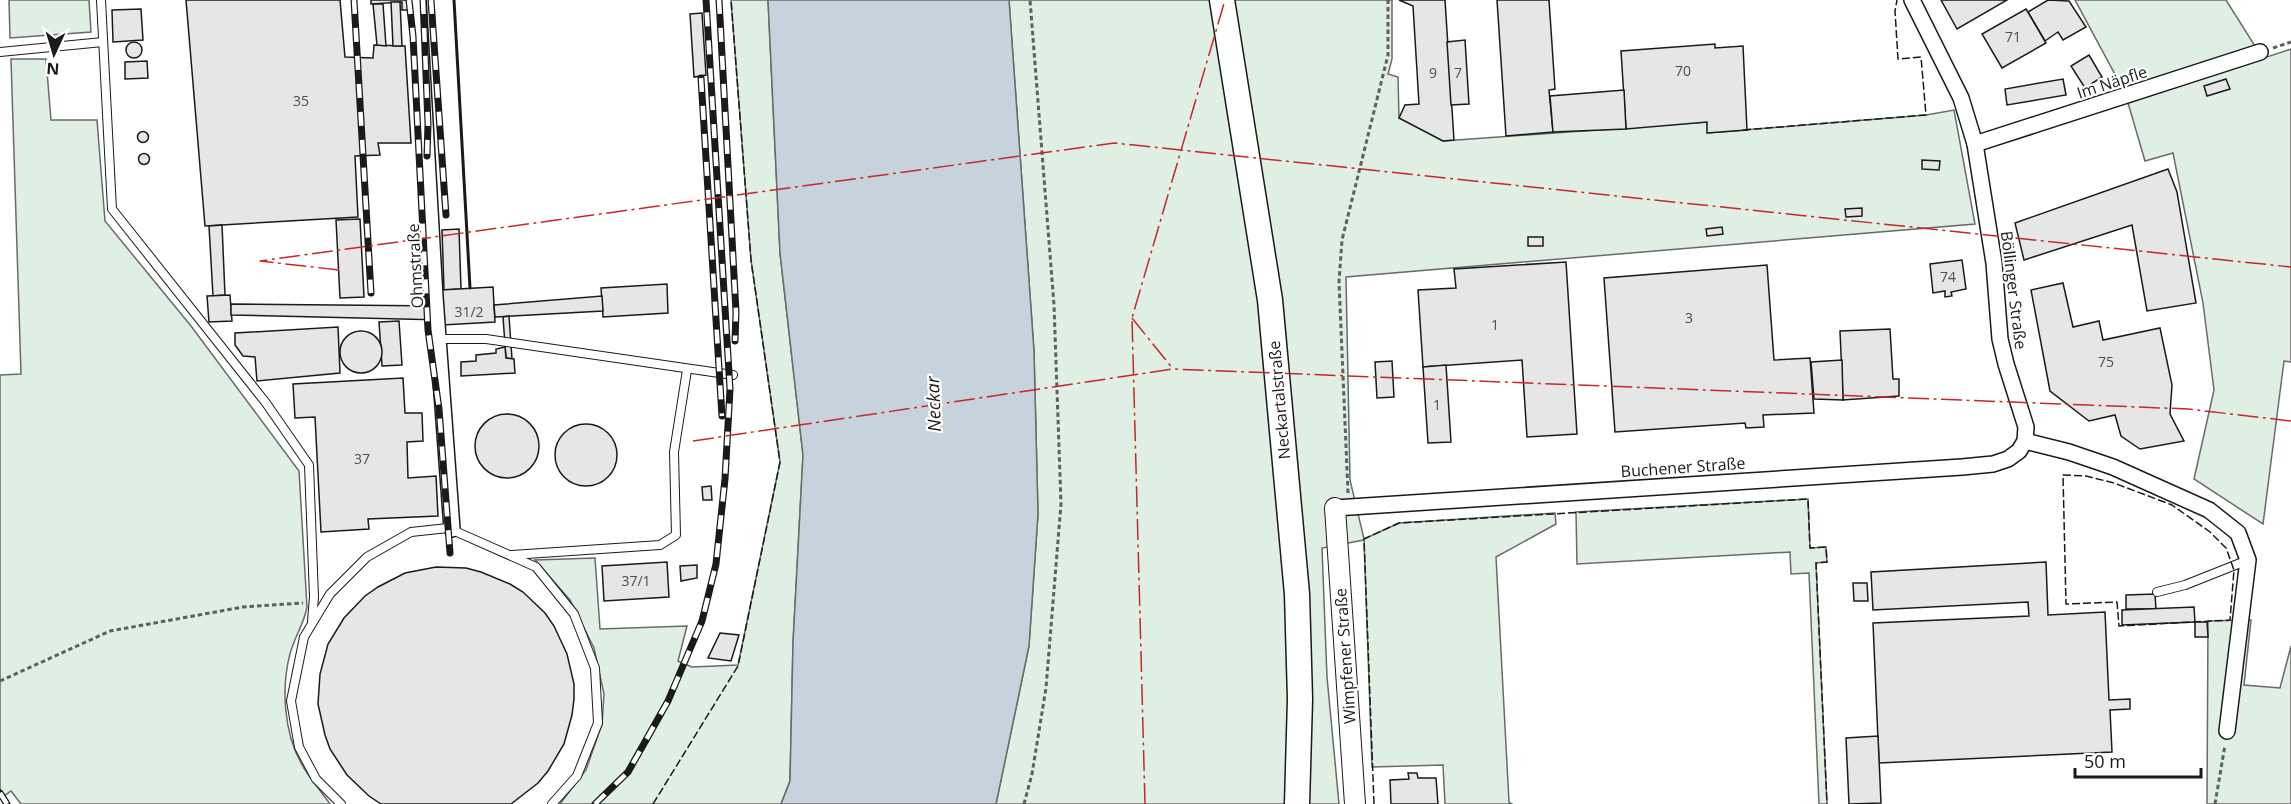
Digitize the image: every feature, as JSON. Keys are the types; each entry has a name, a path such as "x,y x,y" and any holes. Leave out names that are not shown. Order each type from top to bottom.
{"main road":[{"name":"Neckartalstraße","path":"1222,0 1271,312 1297,594 1300,699 1297,804"}],"street":[{"name":"Ohmstraße","path":"418,0 452,529"},
{"name":"Böllinger Straße","path":"1912,0 1961,98 1975,144 1995,263 2000,339 2026,427 2025,441"},
{"name":"Im Näpfle","path":"1975,144 2260,52"},
{"name":"Buchener Straße","path":"1342,508 1983,465 2008,459 2019,451 2025,441"},
{"path":"2025,441 2069,452 2113,467 2209,510 2238,533 2248,560 2227,731"},
{"name":"Wimpfener Straße","path":"1342,508 1354,804"}],"lane":[{"path":"101,0 112,209 266,403 309,465 314,602 312,623"},
{"path":"0,52 103,42"},
{"path":"438,339 486,339 733,375"},
{"path":"511,555 660,545 676,535 674,452 687,369"},
{"path":"341,804 316,779 299,747 291,701 304,637 330,594 367,557 411,532 448,528 536,567 574,614 595,668 598,723 577,776 552,804"},
{"path":"2157,592 2185,585 2248,560"}],"path":[{"path":"1023,804 1032,774 1046,688 1061,504 1054,305 1030,0"},
{"path":"1342,508 1339,282 1342,240 1388,55 1388,0"},
{"path":"0,681 110,631 243,607 314,602"},
{"path":"2215,804 2227,731"}],"green space":[{"path":"9,0 89,0 91,32 10,38"},
{"path":"731,0 768,0 780,253 803,455 793,643 790,781 781,804 560,804 586,770 602,724 604,694 594,648 570,600 535,560 595,558 600,629 687,626 678,661 692,667 738,665 780,462 751,260"},
{"path":"1009,0 1392,0 1392,59 1388,74 1398,77 1399,118 1443,141 1707,122 1708,133 1926,115 1954,110 1975,224 1346,277 1350,480 1364,539 1399,523 1555,513 1556,524 1496,557 1509,802 1512,804 1445,804 1443,765 1372,767 1364,540 1322,548 1327,677 1339,804 996,804 1029,646 1038,514 1034,351"},
{"path":"2075,0 2226,0 2255,46 2124,91"},
{"path":"2291,49 2291,362 2284,361 2263,524 2194,479 2214,390 2203,303 2173,153 2145,161 2128,103"},
{"path":"11,59 46,59 51,120 97,120 105,221 191,326 299,471 307,607 287,667 286,710 295,751 307,773 330,804 21,804 11,791 0,799 0,375 21,374"},
{"path":"1808,499 1810,548 1826,547 1827,562 1816,563 1827,804 1819,804 1809,573 1791,574 1790,552 1577,564 1576,512"},
{"path":"2251,620 2244,685 2280,688 2291,646 2291,804 2207,804 2208,621"}],"water":[{"name":"Neckar","path":"768,0 1009,0 1034,351 1038,514 1029,646 996,804 781,804 790,781 793,643 803,455 780,253"}],"building":[{"path":"186,0 340,0 345,57 373,58 374,45 405,46 411,143 378,143 380,155 355,156 358,217 205,226"},
{"path":"371,0 414,0 414,10 402,10 402,2 371,4"},
{"path":"1399,0 1445,0 1454,140 1443,141 1399,118 1405,105 1419,104 1413,6"},
{"path":"1497,0 1549,0 1555,89 1549,90 1553,132 1506,136"},
{"path":"1941,0 2007,0 1957,29"},
{"path":"2048,0 2069,1 2086,27 2063,40 2058,32 2045,41 2028,12"},
{"path":"391,2 400,2 402,46 393,46"},
{"path":"373,4 383,4 386,46 377,45"},
{"path":"141,9 143,40 113,42 112,10"},
{"path":"2026,9 2046,43 2002,68 1982,34"},
{"path":"702,13 706,75 694,77 690,14"},
{"path":"1465,40 1469,104 1451,105 1447,42"},
{"path":"134,42 142,50 134,58 126,50"},
{"path":"1715,44 1715,48 1743,46 1747,130 1707,133 1707,122 1626,129 1621,51"},
{"path":"2089,55 2102,77 2085,88 2071,66"},
{"path":"147,61 148,78 125,79 125,62"},
{"path":"2063,79 2066,95 2007,105 2005,89"},
{"path":"2226,79 2230,89 2207,96 2204,86"},
{"path":"1624,90 1626,129 1553,132 1550,96"},
{"path":"143,132 147,133 147,141 143,142 139,141 138,137 139,133"},
{"path":"144,154 148,155 148,163 144,164 140,163 139,159 140,155"},
{"path":"1922,160 1940,161 1939,170 1922,169"},
{"path":"2168,169 2177,192 2196,303 2147,311 2132,225 2024,260 2015,223"},
{"path":"1862,208 1862,216 1846,217 1845,209"},
{"path":"360,219 364,297 340,298 336,220"},
{"path":"222,225 225,295 213,296 209,226"},
{"path":"1722,227 1723,234 1707,236 1706,229"},
{"path":"459,229 461,289 444,290 442,230"},
{"path":"1528,237 1543,237 1543,246 1528,246"},
{"path":"1962,260 1966,289 1951,292 1952,296 1945,297 1945,291 1933,293 1930,264"},
{"path":"1566,262 1577,434 1527,437 1522,360 1423,367 1418,290 1456,288 1454,269"},
{"path":"1767,265 1774,360 1810,358 1814,413 1763,415 1764,427 1746,428 1745,423 1615,432 1604,278"},
{"path":"2063,283 2073,327 2099,321 2103,340 2160,328 2172,385 2170,414 2184,441 2140,449 2121,436 2115,415 2089,421 2050,391 2031,290"},
{"path":"667,284 668,313 603,317 601,288"},
{"path":"493,287 495,322 443,325 441,290"},
{"path":"230,295 232,321 209,322 207,296"},
{"path":"602,296 603,311 495,317 494,305"},
{"path":"231,304 442,306 443,320 231,315"},
{"path":"509,316 512,359 506,358 503,317"},
{"path":"399,321 402,365 382,366 379,322"},
{"path":"338,327 340,373 257,381 255,357 243,356 235,345 235,333"},
{"path":"1890,329 1893,379 1899,379 1899,396 1843,400 1840,331"},
{"path":"361,331 376,337 382,352 376,367 361,373 346,367 340,352 346,337"},
{"path":"505,347 506,358 514,359 515,373 461,376 461,362 476,361 476,355 496,353 496,349"},
{"path":"1842,360 1843,400 1814,399 1811,362"},
{"path":"1392,361 1394,397 1377,398 1375,362"},
{"path":"1446,365 1451,442 1428,443 1423,367"},
{"path":"403,378 405,413 422,413 423,441 407,442 408,478 436,476 438,516 368,519 369,529 321,532 315,417 295,418 293,384"},
{"path":"501,414 513,414 530,423 537,434 539,446 537,458 530,469 513,478 501,478 489,473 480,464 475,452 475,440 480,428 489,419"},
{"path":"580,424 592,424 608,433 615,443 617,455 615,467 608,477 592,486 580,486 569,481 560,472 555,461 555,449 560,438 569,429"},
{"path":"711,486 712,500 703,500 702,487"},
{"path":"667,562 669,597 604,601 602,566"},
{"path":"2046,562 2048,615 2105,612 2109,700 2130,699 2130,709 2110,710 2112,752 1879,763 1873,623 2029,616 2028,602 1873,610 1871,572"},
{"path":"697,565 697,578 681,581 680,566"},
{"path":"436,567 466,568 481,572 523,592 545,613 567,654 574,684 574,699 564,744 538,783 511,804 381,804 347,775 330,749 325,735 318,704 320,674 328,644 344,618 365,596 378,587 405,573"},
{"path":"1853,583 1867,583 1868,601 1854,601"},
{"path":"2155,594 2156,609 2126,609 2126,595"},
{"path":"2194,607 2195,622 2122,625 2122,610"},
{"path":"2195,622 2207,622 2208,637 2195,637"},
{"path":"720,633 739,635 731,661 708,658"},
{"path":"1878,736 1881,803 1849,804 1846,738"},
{"path":"1408,773 1417,773 1418,778 1436,778 1438,804 1391,804 1390,780 1409,779"}],"railway":[{"path":"354,0 371,293"},
{"path":"409,0 413,36 428,330 439,409 450,553"},
{"path":"423,0 428,124 427,156"},
{"path":"431,0 446,215"},
{"path":"595,804 628,772 668,701 702,621 716,564 725,479 730,389 706,0"},
{"path":"719,0 736,312 735,341"},
{"path":"701,78 722,416"},
{"path":"0,793 7,804"}],"fence":[{"path":"653,804 738,666 780,462 751,260 731,0"},
{"path":"1743,130 1926,115 1921,57 1898,59 1895,11 1897,0"},
{"path":"2063,475 2086,476 2114,483 2172,505 2210,532 2226,548 2234,570 2230,620 2119,626 2117,602 2066,604 2063,475"},
{"path":"1374,804 1364,539 1399,523 1808,499 1810,548 1826,547 1827,562 1816,563 1827,804"}],"wall":[{"path":"454,0 470,288"}],"power":[{"path":"1145,804 1132,318 1225,0"},
{"path":"339,270 260,261 1114,143 2291,267"},
{"path":"1132,318 1173,369"},
{"path":"693,441 1173,369 2188,409 2291,421"}]}
